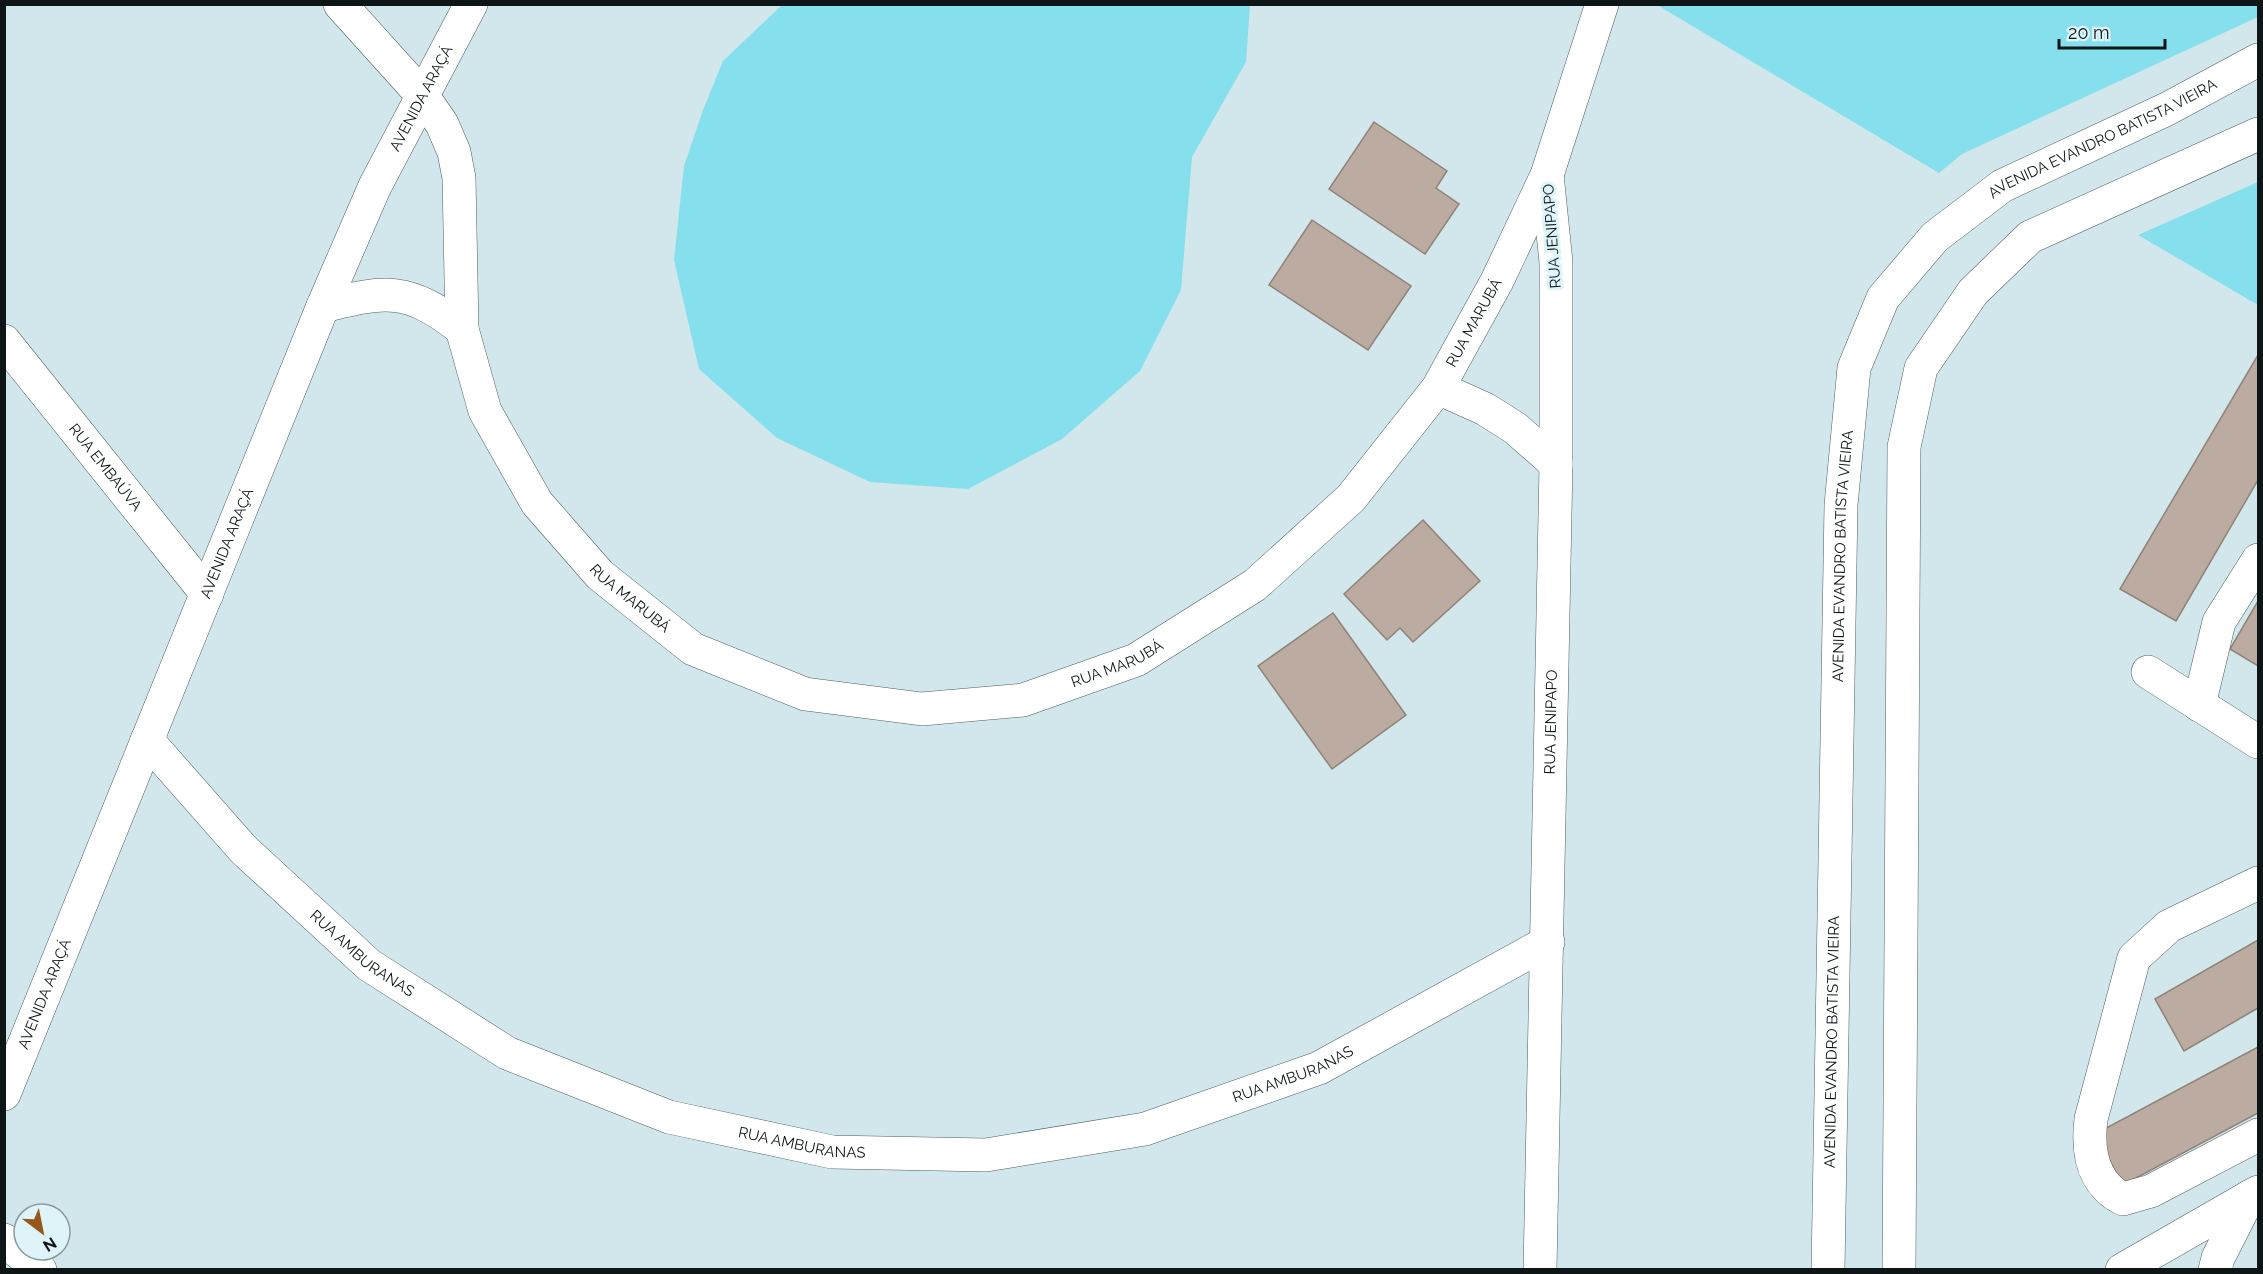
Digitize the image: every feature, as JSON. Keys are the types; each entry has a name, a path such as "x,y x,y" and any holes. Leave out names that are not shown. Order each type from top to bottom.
{"street":[{"name":"RUA MARUBÁ","path":"340,4 422,95 442,124 454,152 459,178 462,329 485,411 537,503 600,575 693,649 805,694 922,709 1023,700 1136,660 1255,585 1351,498 1438,388 1497,281 1547,175 1602,4"},
{"name":"AVENIDA ARAÇÁ","path":"4,1094 323,306 375,186 471,4"},
{"name":"AVENIDA EVANDRO BATISTA VIEIRA","path":"1828,1269 1841,505 1854,368 1883,298 1935,237 2002,186 2167,109 2259,60"},
{"path":"1899,1269 1904,447 1921,368 1972,292 2030,237 2259,134"},
{"name":"RUA JENIPAPO","path":"1540,1269 1556,464 1556,262 1547,175"},
{"path":"323,306 359,297 400,295 433,306 462,329"},
{"name":"RUA EMBAÚVA","path":"4,341 207,594"},
{"path":"1438,388 1485,409 1515,428 1556,464"},
{"path":"2199,705 2219,622 2259,560"},
{"path":"2148,672 2259,742"},
{"name":"RUA AMBURANAS","path":"147,740 243,850 369,965 507,1053 669,1118 832,1152 986,1155 1145,1129 1319,1068 1548,942"},
{"path":"2259,883 2169,926 2134,958 2091,1119 2088,1145 2098,1175 2111,1192 2123,1199 2151,1191 2259,1135"},
{"path":"2122,1269 2254,1194"},
{"path":"2215,1269 2218,1258 2254,1194"},
{"path":"4,1240 39,1269"}],"shaded area":[{"path":"783,4 1250,5 1246,62 1192,157 1181,290 1140,371 1062,439 968,489 870,482 777,438 699,369 674,260 684,166 723,61"},
{"path":"2258,4 2258,17 1962,154 1939,173 1657,5"},
{"path":"2258,182 2258,305 2138,235"}],"building":[{"path":"1374,122 1447,171 1436,188 1459,204 1425,254 1329,189"},
{"path":"1312,220 1411,286 1368,350 1269,285"},
{"path":"2258,355 2258,480 2176,621 2120,589"},
{"path":"1423,520 1480,581 1413,642 1400,628 1387,640 1344,594"},
{"path":"2258,601 2258,666 2230,649"},
{"path":"1333,613 1406,715 1332,769 1258,666"},
{"path":"2258,940 2258,1008 2184,1051 2155,999"},
{"path":"2258,1047 2258,1113 2123,1185 2095,1134"}]}
